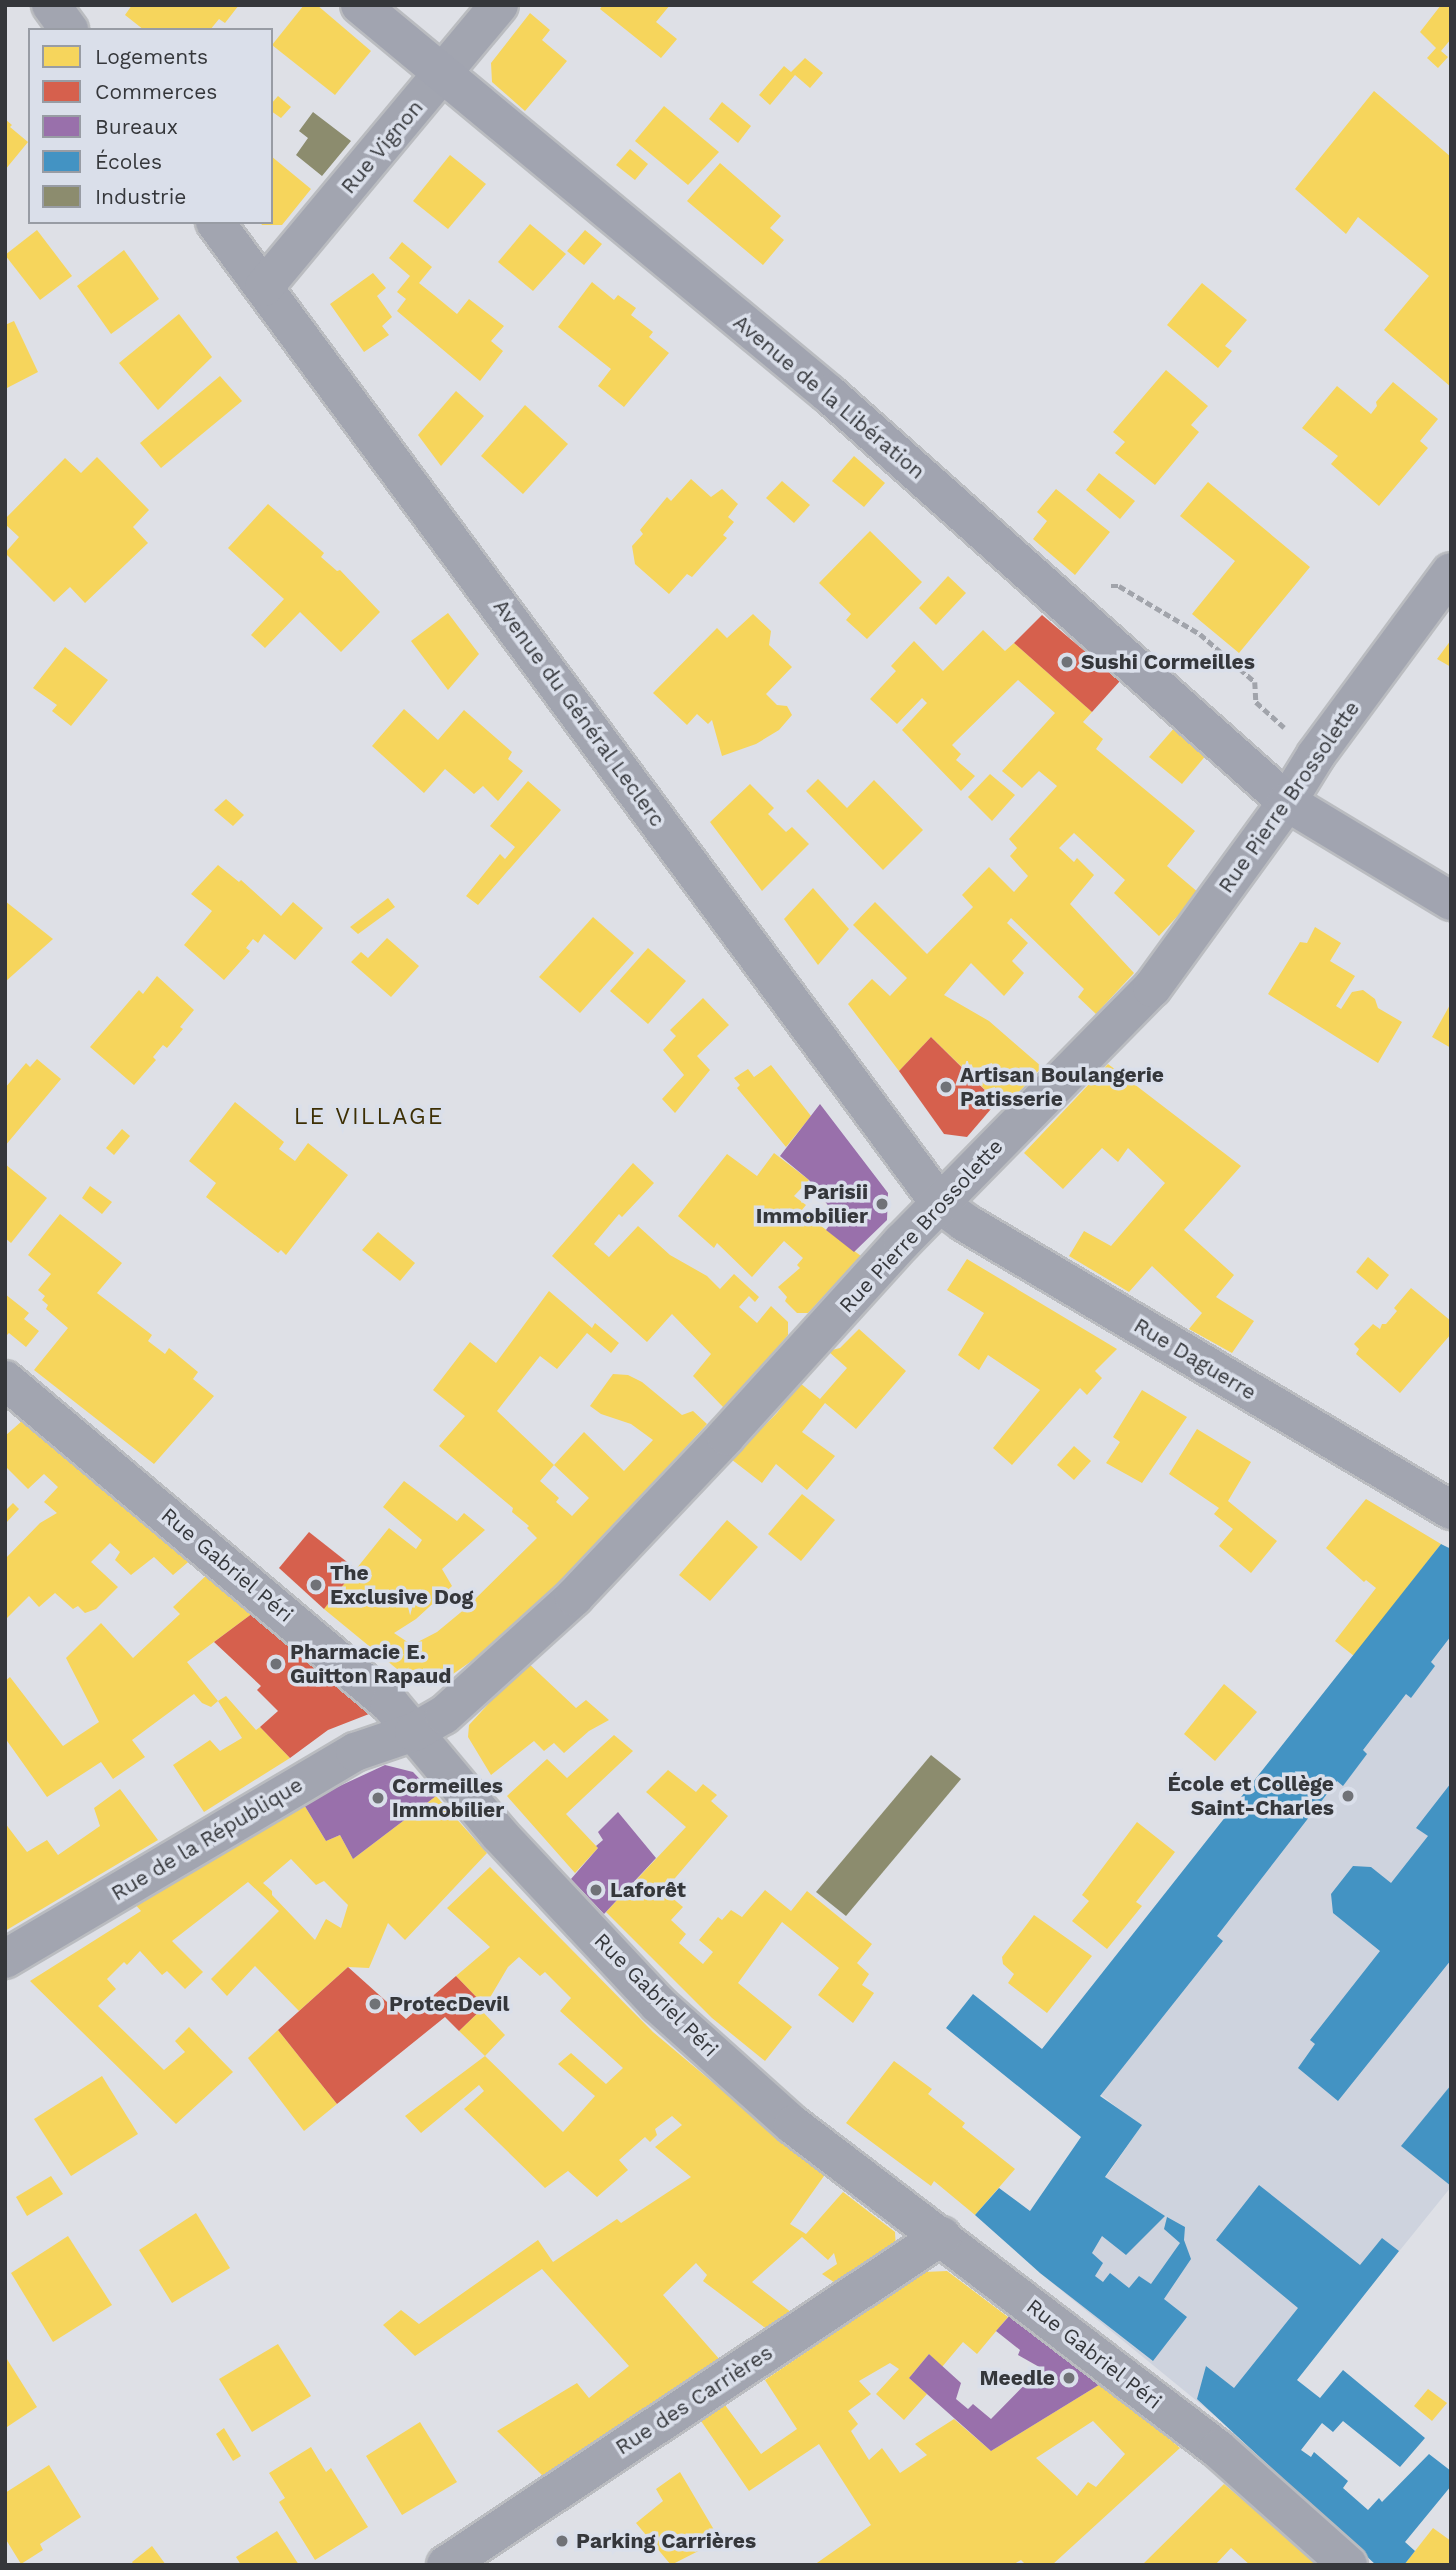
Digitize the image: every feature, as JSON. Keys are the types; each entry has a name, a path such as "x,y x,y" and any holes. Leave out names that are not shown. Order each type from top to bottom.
{"street":[{"path":"51,5 68,28"},
{"name":"Avenue de la Libération","path":"360,5 830,394 1287,802 1451,901"},
{"name":"Rue Vignon","path":"264,287 499,5"},
{"name":"Avenue du Général Leclerc","path":"217,224 941,1205"},
{"name":"Rue Pierre Brossolette","path":"414,1732 444,1715 574,1598 902,1242 1153,988 1287,802 1317,755 1451,572"},
{"name":"Rue Daguerre","path":"941,1205 964,1222 1451,1510"},
{"name":"Rue Gabriel Péri","path":"5,1380 390,1704 499,1833 658,2004 793,2124 1218,2449 1348,2565"},
{"name":"Rue de la République","path":"5,1959 355,1752 414,1732"},
{"name":"Rue des Carrières","path":"446,2565 942,2236"}],"path":[{"path":"1106,586 1119,586 1200,634 1255,682 1256,702 1289,732"}],"shaded area":[{"name":"École et Collège Saint-Charles","path":"1451,1544 1451,2187 1246,2441 1040,2273 1141,2126 1042,2049"}],"building: Logements":[{"path":"132,5 239,5 225,23 219,19 212,28 141,28 125,15"},
{"path":"304,5 317,5 371,51 335,95 273,44"},
{"path":"603,5 670,5 656,22 677,39 661,58 600,9"},
{"path":"1441,5 1451,5 1451,39 1441,51 1448,57 1438,68 1427,58 1436,48 1420,32"},
{"path":"530,13 550,30 542,40 567,61 525,111 492,82 491,63"},
{"path":"805,58 823,73 810,88 795,75 770,105 759,95 784,66 791,72"},
{"path":"1374,91 1451,157 1451,387 1384,330 1429,276 1358,217 1346,234 1295,189"},
{"path":"278,96 291,107 281,118 273,112 273,102"},
{"path":"722,102 751,126 738,143 709,119"},
{"path":"664,106 719,152 688,185 635,141"},
{"path":"5,119 12,125 10,127 28,142 5,170"},
{"path":"630,149 648,164 635,180 616,165"},
{"path":"450,155 486,184 448,229 413,201"},
{"path":"273,158 311,189 282,225 262,225 273,224"},
{"path":"720,163 781,216 770,228 784,240 763,265 687,201"},
{"path":"530,224 566,254 533,291 498,262"},
{"path":"37,230 72,276 40,300 5,255"},
{"path":"585,230 602,244 584,265 567,251"},
{"path":"402,242 432,267 419,283 457,314 469,299 504,326 491,341 503,351 480,381 397,311 406,299 397,292 410,276 389,258"},
{"path":"124,250 159,299 111,334 77,286"},
{"path":"373,273 386,288 377,296 392,317 382,326 389,335 364,352 330,304"},
{"path":"592,282 614,300 618,295 636,308 631,315 653,332 649,337 669,353 624,407 598,386 611,369 558,327"},
{"path":"1202,283 1247,320 1225,346 1232,351 1218,368 1167,325"},
{"path":"179,314 212,357 158,410 119,363"},
{"path":"14,321 38,372 5,389 5,325"},
{"path":"1166,370 1208,406 1191,425 1199,432 1155,485 1115,453 1125,442 1113,432"},
{"path":"220,376 242,401 161,468 140,443"},
{"path":"1393,382 1438,419 1420,441 1428,448 1379,506 1331,464 1338,456 1302,428 1337,386 1371,414 1377,406 1376,402"},
{"path":"456,391 484,416 441,466 418,435"},
{"path":"525,405 568,444 523,494 481,456"},
{"path":"854,456 885,483 864,507 832,481"},
{"path":"97,457 149,510 133,527 148,543 85,603 70,587 54,602 5,553 19,537 5,524 5,519 65,458 81,473"},
{"path":"1099,473 1135,501 1120,519 1086,490"},
{"path":"691,479 711,497 722,489 738,504 728,517 734,522 723,535 727,538 692,577 687,574 669,594 635,564 632,546 643,534 640,530 667,497 671,501"},
{"path":"782,481 810,505 794,523 766,498"},
{"path":"1208,482 1310,567 1239,653 1192,614 1235,561 1180,516"},
{"path":"1056,489 1110,532 1075,575 1033,539 1047,521 1037,512"},
{"path":"268,504 324,553 321,557 337,571 340,570 380,612 341,652 300,612 265,648 251,635 284,599 228,548"},
{"path":"870,531 922,582 867,639 846,620 851,614 819,583"},
{"path":"948,576 966,593 936,625 919,608"},
{"path":"448,613 479,654 448,690 411,641"},
{"path":"753,614 771,631 769,645 792,667 766,694 777,705 787,706 792,715 779,730 756,744 722,756 712,720 708,724 697,714 687,725 653,693 717,628 727,638"},
{"path":"983,630 1005,651 1014,643 1092,712 1083,722 1103,739 1096,749 1195,831 1167,866 1199,893 1159,936 1114,893 1125,880 1074,833 1059,848 1074,862 1077,858 1094,875 1070,904 1134,973 1096,1014 1078,997 1084,989 1011,918 1007,923 1028,943 1012,961 1024,973 1004,996 971,963 944,995 989,1021 1042,1067 1004,1108 931,1037 899,1071 848,1004 872,979 890,996 907,978 853,925 875,902 927,954 973,907 962,895 989,867 1014,892 1028,876 1010,856 1017,848 1009,839 1057,786 1039,771 1022,788 1002,771 1055,713 1018,680 952,745 961,754 956,760 975,776 961,791 902,730 927,703 922,698 897,724 870,699 896,671 891,666 914,641 943,671"},
{"path":"1451,640 1451,667 1437,659"},
{"path":"65,647 108,680 71,726 52,711 57,705 33,688"},
{"path":"404,709 438,740 464,710 512,752 508,759 523,771 498,801 483,786 474,794 445,769 424,793 372,746"},
{"path":"1175,727 1207,754 1182,784 1149,757"},
{"path":"990,774 1015,795 992,821 968,797"},
{"path":"818,779 847,808 874,780 923,830 883,870 806,791"},
{"path":"528,781 561,810 478,905 466,896 500,854 505,859 515,847 490,826"},
{"path":"750,784 774,808 768,814 786,832 792,827 809,844 762,891 710,822"},
{"path":"226,799 244,815 233,826 214,810"},
{"path":"218,865 239,882 241,880 281,916 293,902 323,928 295,960 264,934 258,943 253,939 246,948 250,951 224,980 184,945 212,911 191,894"},
{"path":"813,888 849,929 818,965 784,919"},
{"path":"388,898 395,907 358,934 350,927"},
{"path":"5,901 53,939 5,982"},
{"path":"593,917 634,953 580,1013 539,977"},
{"path":"1315,927 1341,943 1330,961 1355,976 1336,1006 1341,1009 1352,992 1363,990 1375,999 1378,1008 1402,1022 1378,1063 1268,994 1300,942 1307,943"},
{"path":"387,938 419,966 391,997 351,962 361,952 368,958"},
{"path":"648,948 686,981 648,1024 610,991"},
{"path":"157,976 194,1010 180,1027 183,1029 167,1048 163,1045 153,1057 156,1060 134,1085 90,1047 139,990 143,994"},
{"path":"703,998 729,1025 697,1056 710,1070 675,1113 662,1099 684,1075 663,1050 676,1036 670,1030"},
{"path":"1451,1003 1451,1048 1432,1037"},
{"path":"37,1059 61,1079 5,1146 5,1088 26,1063 30,1067"},
{"path":"1108,1064 1241,1166 1184,1230 1234,1275 1216,1297 1254,1321 1232,1353 1189,1329 1202,1313 1152,1266 1129,1292 1069,1256 1084,1231 1111,1246 1165,1183 1128,1148 1118,1162 1102,1148 1063,1189 1024,1153"},
{"path":"771,1065 811,1116 786,1147 737,1088 740,1085 734,1078 748,1069 754,1077"},
{"path":"235,1102 284,1142 279,1149 295,1161 308,1143 348,1175 286,1255 281,1250 278,1253 206,1197 216,1183 189,1161"},
{"path":"122,1129 130,1136 114,1155 106,1148"},
{"path":"774,1153 809,1180 794,1196 806,1205 801,1211 861,1256 808,1313 797,1313 785,1301 787,1297 778,1287 800,1268 797,1265 803,1258 784,1241 752,1277 717,1243 714,1248 678,1216 727,1154 757,1176"},
{"path":"633,1163 654,1183 622,1217 619,1214 594,1244 609,1257 638,1226 670,1255 707,1276 720,1289 734,1274 759,1297 755,1302 749,1296 739,1307 757,1323 771,1306 788,1322 788,1335 725,1409 693,1376 711,1354 672,1314 647,1342 552,1256"},
{"path":"5,1164 47,1198 11,1243 5,1238"},
{"path":"90,1186 112,1202 102,1214 82,1198"},
{"path":"60,1214 122,1263 97,1293 152,1335 148,1341 165,1354 169,1348 198,1372 193,1379 214,1396 154,1464 34,1370 68,1328 46,1309 48,1305 42,1300 45,1296 38,1290 51,1274 28,1255"},
{"path":"378,1232 415,1263 400,1281 362,1250"},
{"path":"1368,1257 1389,1275 1377,1290 1356,1272"},
{"path":"967,1259 1117,1349 1095,1371 1102,1378 1087,1395 1080,1388 1012,1465 993,1448 1040,1390 988,1355 979,1370 958,1355 984,1313 947,1290"},
{"path":"1411,1288 1451,1321 1451,1334 1400,1393 1356,1354 1359,1349 1354,1344 1373,1324 1380,1329 1382,1324 1386,1324 1397,1311 1394,1308"},
{"path":"549,1291 592,1328 595,1323 619,1343 611,1353 587,1333 557,1369 540,1356 497,1411 554,1465 584,1432 624,1471 653,1440 631,1424 601,1414 590,1406 613,1374 628,1375 642,1382 682,1415 693,1411 707,1424 600,1542 493,1646 443,1681 433,1685 414,1683 324,1609 389,1528 416,1549 422,1540 383,1507 404,1481 457,1521 464,1513 485,1530 442,1569 452,1586 416,1619 394,1633 412,1645 437,1632 466,1608 537,1538 527,1528 529,1526 512,1512 513,1508 439,1446 465,1416 433,1390 470,1342 496,1363","holes":["554,1465 589,1498 572,1516 556,1502 559,1498 540,1481"]},
{"path":"5,1294 29,1313 24,1319 39,1331 26,1347 9,1333 5,1337"},
{"path":"859,1329 906,1371 856,1429 825,1403 802,1432 835,1456 807,1490 776,1464 762,1483 731,1459 777,1413 800,1383 820,1399 847,1368 828,1351 840,1348"},
{"path":"1142,1390 1187,1417 1142,1483 1106,1463 1120,1442 1113,1437"},
{"path":"22,1421 194,1557 173,1575 154,1557 131,1575 115,1560 120,1552 110,1543 91,1562 118,1587 96,1609 85,1613 78,1606 73,1609 55,1593 39,1607 29,1596 5,1620 5,1559 40,1523 57,1513 44,1502 58,1487 44,1474 28,1489 5,1466 5,1436"},
{"path":"1197,1429 1251,1462 1228,1501 1277,1541 1251,1573 1219,1546 1233,1529 1214,1514 1219,1508 1169,1474"},
{"path":"1074,1446 1091,1461 1074,1480 1057,1465"},
{"path":"802,1494 835,1520 801,1561 768,1534"},
{"path":"1366,1499 1441,1544 1354,1656 1335,1641 1376,1588 1366,1580 1364,1582 1326,1548"},
{"path":"13,1503 19,1509 5,1524 5,1511"},
{"path":"727,1520 758,1547 710,1601 679,1575"},
{"path":"213,1569 257,1610 187,1662 218,1701 211,1707 202,1703 194,1694 132,1740 145,1757 113,1779 101,1762 47,1797 5,1738 5,1681 10,1677 63,1746 99,1722 66,1658 101,1623 133,1658 180,1614 173,1607"},
{"path":"527,1662 576,1708 586,1700 609,1720 589,1731 564,1753 554,1743 544,1751 534,1741 491,1775 468,1737 469,1725"},
{"path":"1224,1684 1257,1712 1215,1761 1184,1734"},
{"path":"226,1696 256,1730 260,1727 290,1758 204,1812 173,1765 210,1740 220,1751 242,1738 218,1701"},
{"path":"614,1735 633,1751 566,1814 598,1848 575,1873 507,1796 547,1759 567,1778"},
{"path":"668,1770 696,1792 703,1784 717,1795 711,1801 728,1816 664,1891 683,1907 671,1920 686,1934 679,1943 703,1964 713,1952 699,1940 718,1917 722,1920 731,1910 742,1917 765,1890 791,1911 807,1891 872,1944 857,1963 869,1974 862,1985 874,1993 853,2023 818,1995 839,1968 782,1922 738,1983 792,2027 765,2061 712,2018 606,1912 686,1827 646,1792"},
{"path":"120,1789 158,1840 5,1931 5,1823 27,1852 47,1840 58,1855 100,1826 94,1808"},
{"path":"436,1796 487,1853 405,1940 388,1923 369,1968 348,1967 299,2011 255,1966 227,1996 211,1979 279,1911 248,1882 172,1941 203,1972 185,1989 167,1971 162,1975 140,1951 127,1965 124,1962 107,1979 116,1989 98,2006 164,2070 185,2052 175,2041 189,2027 233,2072 176,2124 30,1981 141,1911 134,1903 303,1803 326,1841 340,1835 353,1859","holes":["291,1859 316,1885 324,1881 348,1905 341,1928 326,1919 315,1940 263,1883"]},
{"path":"1137,1822 1175,1852 1136,1902 1142,1906 1107,1949 1072,1921 1089,1901 1082,1895"},
{"path":"490,1867 653,2032 824,2176 790,2224 806,2234 843,2192 895,2232 896,2250 838,2285 822,2274 837,2264 834,2253 828,2260 802,2237 752,2282 792,2313 768,2330 703,2281 707,2275 696,2263 663,2295 721,2361 543,2476 497,2431 577,2383 589,2398 629,2366 542,2269 415,2356 383,2325 401,2310 419,2324 538,2240 553,2262 617,2219 621,2223 691,2177 655,2147 682,2125 672,2116 655,2129 657,2135 650,2142 645,2137 619,2160 628,2170 597,2197 568,2171 545,2188 464,2109 484,2091 479,2085 421,2133 405,2116 485,2056 563,2132 595,2096 558,2064 571,2053 606,2084 623,2068 560,2011 571,1998 545,1972 540,1976 519,1957 508,1967 485,2006 456,1976 490,1947 447,1908"},
{"path":"1034,1915 1092,1956 1047,2013 1008,1983 1014,1974 1003,1964 1002,1957"},
{"path":"481,2010 505,2035 485,2056 459,2031"},
{"path":"278,2030 337,2104 304,2131 248,2058"},
{"path":"894,2061 932,2089 928,2094 965,2123 962,2127 1015,2169 975,2215 934,2181 931,2186 846,2123"},
{"path":"102,2076 138,2134 71,2176 34,2119"},
{"path":"51,2176 63,2194 27,2216 16,2197"},
{"path":"196,2213 230,2268 172,2303 139,2250"},
{"path":"68,2236 112,2305 53,2342 11,2273"},
{"path":"947,2271 1008,2317 977,2354 963,2342 942,2367 929,2354 909,2378 927,2394 904,2420 876,2394 899,2369 890,2363 859,2381 871,2394 848,2411 858,2424 851,2431 869,2460 882,2448 900,2473 927,2455 915,2444 954,2419 991,2451 1102,2383 1180,2448 1052,2565 1026,2565 1021,2560 1012,2565 814,2565 871,2525 819,2444 749,2491 701,2421 725,2405 761,2454 797,2429 765,2380 924,2272","holes":["1093,2421 1125,2454 1096,2487 1088,2482 1077,2496 1036,2458"]},
{"path":"278,2344 311,2396 252,2432 219,2379"},
{"path":"5,2356 37,2407 7,2427 5,2425"},
{"path":"1428,2389 1447,2403 1432,2421 1414,2406"},
{"path":"420,2422 457,2482 402,2515 366,2456"},
{"path":"224,2428 241,2456 233,2461 216,2434"},
{"path":"311,2447 326,2472 331,2468 368,2527 315,2560 279,2502 285,2498 269,2473"},
{"path":"49,2465 81,2517 40,2544 43,2550 21,2564 5,2538 5,2493"},
{"path":"680,2472 720,2540 671,2565 636,2523 663,2501 656,2489"},
{"path":"1224,2484 1320,2565 1250,2565 1231,2548 1215,2565 1142,2565"},
{"path":"1433,2528 1451,2541 1451,2565 1404,2565"},
{"path":"277,2531 299,2565 241,2565 236,2557"},
{"path":"152,2546 166,2565 134,2565 132,2562"}],"building: Commerces":[{"name":"Sushi Cormeilles","path":"1042,615 1120,681 1092,712 1014,643"},
{"name":"Artisan Boulangerie Patisserie","path":"931,1037 997,1102 967,1137 944,1134 899,1071"},
{"path":"309,1532 356,1569 324,1609 279,1568"},
{"name":"Pharmacie E. Guitton Rapaud","path":"257,1610 369,1714 328,1730 290,1758 260,1727 278,1711 257,1690 261,1686 214,1642"},
{"path":"348,1967 406,2019 456,1976 485,2006 459,2031 445,2017 337,2104 278,2030"}],"building: Bureaux":[{"path":"820,1104 888,1193 887,1220 854,1252 826,1230 836,1216 809,1180 780,1156"},
{"path":"385,1765 413,1772 436,1796 353,1859 340,1835 326,1841 303,1803"},
{"path":"618,1812 656,1858 604,1914 571,1879 603,1840 598,1832"},
{"path":"1011,2314 1102,2383 991,2451 909,2378 929,2354 961,2383 956,2399 968,2409 973,2404 991,2419 1041,2368 1018,2355 1020,2350 996,2331"}],"building: Écoles":[{"path":"1441,1544 1451,1549 1451,1636 1431,1662 1435,1666 1411,1698 1406,1694 1363,1750 1367,1754 1343,1786 1337,1781 1217,1936 1223,1941 1100,2096 1142,2125 1105,2177 1165,2216 1126,2255 1102,2236 1092,2253 1103,2263 1095,2276 1103,2282 1110,2273 1129,2288 1139,2276 1151,2284 1180,2243 1164,2229 1167,2217 1185,2227 1184,2240 1191,2259 1164,2299 1187,2317 1153,2361 1040,2273 975,2215 999,2188 1030,2211 1081,2137 946,2028 973,1994 1042,2049"},
{"path":"1451,1783 1451,1960 1338,2101 1298,2068 1315,2044 1310,2040 1380,1951 1333,1913 1331,1894 1353,1866 1371,1867 1391,1883 1428,1836 1416,1828"},
{"path":"1451,2085 1451,2186 1401,2146"},
{"path":"1259,2185 1360,2265 1382,2238 1399,2251 1297,2380 1320,2398 1343,2370 1425,2438 1400,2467 1343,2421 1333,2432 1322,2423 1301,2450 1311,2457 1314,2452 1348,2481 1343,2488 1368,2510 1379,2498 1382,2502 1429,2454 1451,2471 1451,2486 1405,2542 1415,2551 1404,2565 1376,2565 1197,2399 1206,2366 1234,2388 1298,2308 1216,2240"}],"building: Industrie":[{"path":"313,112 351,141 322,176 296,155 308,138 299,131"},
{"path":"931,1755 961,1779 846,1916 816,1892"}],"place":[{"name":"Sushi Cormeilles","path":"1067,662"},
{"name":"Artisan Boulangerie Patisserie","path":"946,1087"},
{"name":"Parisii Immobilier","path":"882,1204"},
{"name":"The Exclusive Dog","path":"316,1585"},
{"name":"Pharmacie E. Guitton Rapaud","path":"276,1664"},
{"name":"École et Collège Saint-Charles","path":"1348,1796"},
{"name":"Cormeilles Immobilier","path":"378,1798"},
{"name":"Laforêt","path":"596,1890"},
{"name":"ProtecDevil","path":"375,2004"},
{"name":"Meedle","path":"1069,2378"},
{"name":"Parking Carrières","path":"562,2541"}],"district":[{"name":"LE VILLAGE","path":"369,1117"}]}
